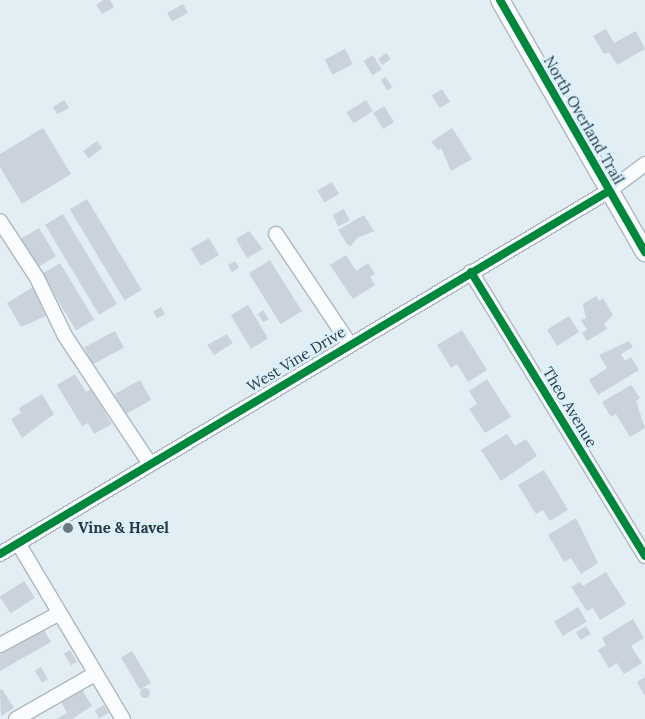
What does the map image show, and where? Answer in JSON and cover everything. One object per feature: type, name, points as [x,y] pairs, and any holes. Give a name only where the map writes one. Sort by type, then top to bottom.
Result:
[{"type":"main road","name":"North Overland Trail","points":[[500,0],[645,252]]},
{"type":"street","name":"West Vine Drive","points":[[0,554],[349,343],[609,191],[645,164]]},
{"type":"street","points":[[0,221],[37,278],[65,336],[150,464]]},
{"type":"street","points":[[276,234],[349,343]]},
{"type":"street","name":"Theo Avenue","points":[[471,272],[645,556]]},
{"type":"street","points":[[18,543],[58,614],[123,719]]},
{"type":"street","points":[[0,645],[58,614]]},
{"type":"street","points":[[16,719],[95,674]]},
{"type":"building","points":[[103,0],[110,0],[114,7],[102,14],[96,5]]},
{"type":"building","points":[[183,4],[188,13],[172,21],[167,13]]},
{"type":"building","points":[[606,29],[614,43],[636,31],[645,49],[617,65],[609,52],[604,54],[593,36]]},
{"type":"building","points":[[345,49],[353,64],[333,75],[325,60]]},
{"type":"building","points":[[386,53],[391,59],[382,65],[378,59]]},
{"type":"building","points":[[373,55],[382,70],[372,75],[364,61]]},
{"type":"building","points":[[386,77],[392,87],[387,90],[381,80]]},
{"type":"building","points":[[442,89],[450,102],[440,108],[432,95]]},
{"type":"building","points":[[64,100],[69,108],[57,114],[53,107]]},
{"type":"building","points":[[366,100],[373,111],[353,123],[346,112]]},
{"type":"building","points":[[384,106],[394,122],[383,129],[373,113]]},
{"type":"building","points":[[43,128],[71,174],[22,204],[0,167],[0,154]]},
{"type":"building","points":[[452,128],[472,159],[451,171],[441,148],[438,150],[431,142]]},
{"type":"building","points":[[97,141],[102,148],[89,158],[83,151]]},
{"type":"building","points":[[332,182],[339,194],[324,203],[317,190]]},
{"type":"building","points":[[87,199],[142,290],[124,300],[70,209]]},
{"type":"building","points":[[344,209],[350,221],[338,226],[332,215]]},
{"type":"building","points":[[63,214],[117,304],[99,315],[45,225]]},
{"type":"building","points":[[364,215],[374,231],[357,238],[351,246],[347,244],[338,230]]},
{"type":"building","points":[[39,228],[56,256],[37,268],[20,239]]},
{"type":"building","points":[[249,231],[263,249],[247,258],[236,239]]},
{"type":"building","points":[[209,238],[219,255],[201,266],[191,248]]},
{"type":"building","points":[[346,255],[356,271],[368,263],[375,274],[370,277],[375,285],[353,299],[330,265]]},
{"type":"building","points":[[270,260],[302,311],[281,324],[249,273]]},
{"type":"building","points":[[235,261],[239,268],[232,272],[228,265]]},
{"type":"building","points":[[60,263],[94,320],[76,330],[42,274]]},
{"type":"building","points":[[33,287],[46,316],[21,327],[7,303]]},
{"type":"building","points":[[596,296],[599,301],[603,298],[613,315],[604,324],[607,329],[587,341],[582,333],[587,330],[581,320],[586,318],[583,304]]},
{"type":"building","points":[[248,305],[268,338],[251,349],[231,315]]},
{"type":"building","points":[[161,307],[165,314],[157,318],[153,312]]},
{"type":"building","points":[[263,310],[269,319],[263,322],[258,314]]},
{"type":"building","points":[[569,316],[579,332],[557,346],[547,330]]},
{"type":"building","points":[[462,330],[487,370],[468,382],[457,364],[451,368],[437,345]]},
{"type":"building","points":[[115,331],[124,348],[93,364],[84,347]]},
{"type":"building","points":[[227,334],[233,343],[214,355],[207,345]]},
{"type":"building","points":[[629,341],[633,347],[621,354],[625,361],[631,357],[639,370],[598,395],[589,380],[607,368],[599,355]]},
{"type":"building","points":[[75,374],[86,392],[91,389],[112,424],[94,434],[88,423],[82,426],[57,385]]},
{"type":"building","points":[[487,379],[511,417],[485,433],[469,409],[477,404],[469,391]]},
{"type":"building","points":[[140,380],[151,400],[126,414],[115,394]]},
{"type":"building","points":[[631,385],[640,398],[636,401],[645,428],[630,437],[616,414],[611,417],[602,402]]},
{"type":"building","points":[[42,394],[54,414],[22,438],[11,419],[21,413],[19,408]]},
{"type":"building","points":[[507,434],[515,446],[526,439],[537,456],[501,481],[481,450]]},
{"type":"building","points":[[544,470],[568,510],[550,521],[543,510],[536,514],[518,485]]},
{"type":"building","points":[[576,518],[598,563],[581,574],[571,558],[564,562],[548,535]]},
{"type":"building","points":[[606,572],[626,604],[600,620],[593,608],[587,611],[571,587],[580,582],[583,586]]},
{"type":"building","points":[[24,581],[35,598],[11,614],[0,597]]},
{"type":"building","points":[[578,607],[587,622],[563,636],[554,621]]},
{"type":"building","points":[[633,619],[644,638],[631,646],[642,663],[624,674],[617,663],[609,668],[598,650],[606,645],[602,638]]},
{"type":"building","points":[[586,626],[591,634],[581,640],[576,632]]},
{"type":"building","points":[[42,627],[51,642],[0,671],[0,652]]},
{"type":"building","points":[[70,650],[77,662],[71,666],[64,654]]},
{"type":"building","points":[[132,651],[151,683],[140,689],[121,658]]},
{"type":"building","points":[[41,667],[48,679],[42,683],[35,670]]},
{"type":"building","points":[[645,677],[645,696],[637,682]]},
{"type":"building","points":[[143,688],[147,688],[150,693],[149,697],[143,698],[140,695],[140,691]]},
{"type":"building","points":[[2,689],[14,708],[1,716],[0,690]]},
{"type":"building","points":[[82,690],[92,706],[72,719],[56,719],[67,713],[61,702]]},
{"type":"building","points":[[104,705],[109,713],[99,718],[95,711]]},
{"type":"cycle path","points":[[500,0],[645,252]]},
{"type":"cycle path","points":[[0,554],[609,191]]},
{"type":"cycle path","points":[[471,272],[645,556]]},
{"type":"place","name":"Vine & Havel","points":[[68,528]]}]
